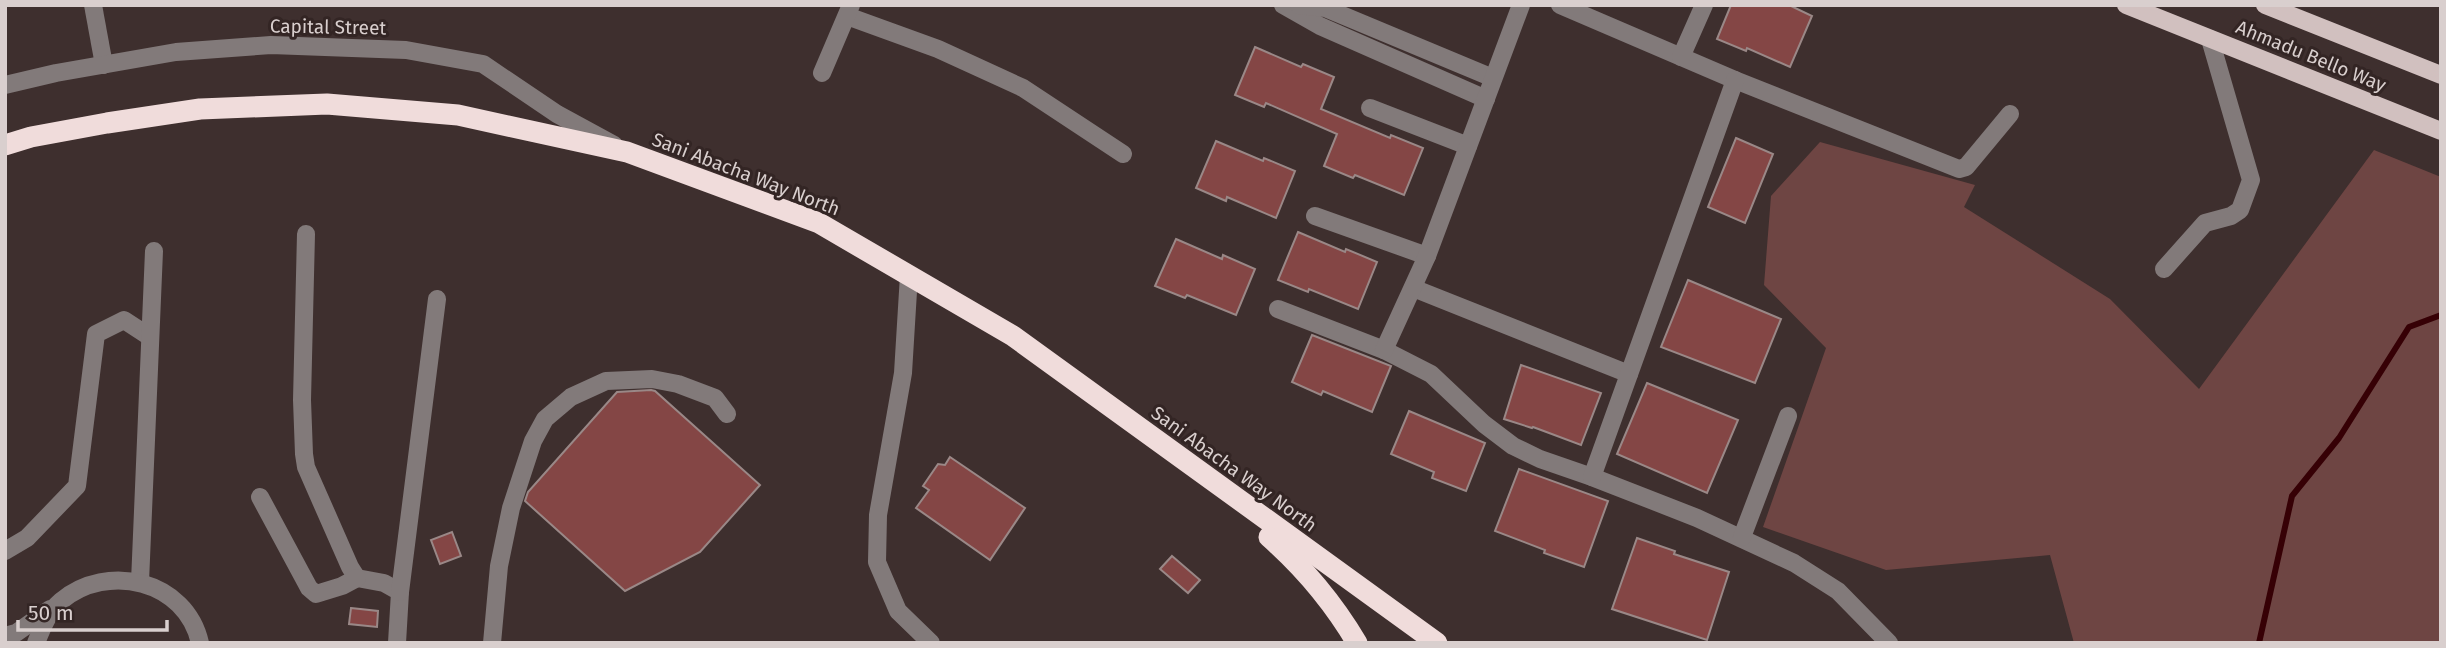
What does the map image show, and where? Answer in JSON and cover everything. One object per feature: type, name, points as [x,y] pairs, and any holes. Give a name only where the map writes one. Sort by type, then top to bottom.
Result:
[{"type":"highway","name":"Sani Abacha Way North","points":[[5,147],[31,137],[107,122],[201,109],[327,104],[458,115],[627,152],[819,222],[1013,337],[1437,643]]},
{"type":"highway","points":[[1178,458],[1289,555],[1343,620],[1357,643]]},
{"type":"main road","name":"Ahmadu Bello Way","points":[[2126,5],[2441,131]]},
{"type":"main road","name":"Ahmadu Bello Way","points":[[2265,5],[2441,75]]},
{"type":"street","points":[[93,5],[104,65]]},
{"type":"street","points":[[1283,5],[1324,13]]},
{"type":"street","points":[[1299,5],[1355,21],[1493,78]]},
{"type":"street","points":[[1384,350],[1427,256],[1521,5]]},
{"type":"street","points":[[1560,5],[1735,80],[1959,169],[1966,167],[2010,114]]},
{"type":"street","points":[[1681,57],[1704,5]]},
{"type":"street","points":[[822,73],[849,11],[1023,89],[1123,154]]},
{"type":"street","points":[[1355,21],[1486,99]]},
{"type":"street","points":[[2164,269],[2205,223],[2231,216],[2239,210],[2251,180],[2210,39]]},
{"type":"street","name":"Capital Street","points":[[5,85],[176,52],[271,45],[406,50],[483,64],[557,114],[627,152]]},
{"type":"street","points":[[1592,477],[1735,80]]},
{"type":"street","points":[[1370,108],[1468,146]]},
{"type":"street","points":[[1315,216],[1427,256]]},
{"type":"street","points":[[306,234],[303,454],[306,467],[357,578]]},
{"type":"street","points":[[139,582],[153,251]]},
{"type":"street","points":[[909,275],[903,373],[878,515],[877,562],[898,611],[931,643]]},
{"type":"street","points":[[1413,288],[1629,374]]},
{"type":"street","points":[[397,643],[400,592],[437,299]]},
{"type":"street","points":[[1278,309],[1384,350],[1431,374],[1483,424],[1513,446],[1540,459],[1742,537],[1794,563],[1838,590],[1889,643]]},
{"type":"street","points":[[5,551],[27,538],[77,486],[96,334],[124,320],[150,337]]},
{"type":"street","points":[[492,643],[499,566],[511,508],[533,441],[545,419],[571,397],[606,381],[652,379],[678,384],[715,398],[727,414]]},
{"type":"street","points":[[1742,537],[1788,416]]},
{"type":"street","points":[[260,497],[309,588],[316,594],[357,578],[384,583],[400,592]]},
{"type":"street","points":[[5,636],[16,633],[80,588],[103,580],[127,579],[163,592],[175,601],[186,613],[200,643]]},
{"type":"street","points":[[36,643],[44,622],[60,602]]},
{"type":"shaded area","points":[[1820,142],[1975,185],[1964,207],[2110,299],[2199,389],[2374,150],[2441,177],[2441,643],[2074,643],[2050,555],[1886,570],[1763,527],[1826,348],[1764,285],[1771,196]]},
{"type":"building","points":[[1731,5],[1789,5],[1812,16],[1790,67],[1747,48],[1746,51],[1717,39]]},
{"type":"building","points":[[1255,47],[1301,67],[1303,64],[1334,77],[1321,109],[1390,138],[1391,135],[1423,148],[1404,195],[1355,175],[1353,178],[1324,166],[1337,134],[1266,103],[1264,107],[1235,95]]},
{"type":"building","points":[[1736,138],[1773,154],[1745,223],[1708,207]]},
{"type":"building","points":[[1216,141],[1295,171],[1276,218],[1227,197],[1226,201],[1196,188]]},
{"type":"building","points":[[1298,232],[1377,262],[1358,309],[1309,289],[1308,292],[1278,280]]},
{"type":"building","points":[[1176,239],[1222,259],[1223,255],[1255,269],[1236,315],[1187,295],[1185,298],[1155,286]]},
{"type":"building","points":[[1688,280],[1781,319],[1755,383],[1661,347]]},
{"type":"building","points":[[1312,335],[1391,366],[1372,412],[1323,391],[1321,395],[1292,382]]},
{"type":"building","points":[[1521,365],[1601,393],[1581,445],[1504,419]]},
{"type":"building","points":[[1647,383],[1738,420],[1707,493],[1617,454]]},
{"type":"building","points":[[651,390],[760,485],[700,552],[625,591],[525,501],[528,492],[617,392]]},
{"type":"building","points":[[1409,411],[1485,443],[1466,491],[1432,478],[1434,472],[1391,454]]},
{"type":"building","points":[[950,457],[1025,508],[990,560],[916,508],[929,490],[923,486],[938,464],[945,465]]},
{"type":"building","points":[[1519,469],[1608,501],[1584,567],[1495,531]]},
{"type":"building","points":[[452,532],[461,556],[440,564],[431,540]]},
{"type":"building","points":[[1637,538],[1675,551],[1674,554],[1729,572],[1707,640],[1612,609]]},
{"type":"building","points":[[1172,556],[1200,580],[1188,593],[1160,569]]},
{"type":"building","points":[[351,608],[378,611],[377,627],[349,624]]},
{"type":"waterway","points":[[2259,643],[2292,496],[2339,438],[2409,327],[2441,315]]}]
